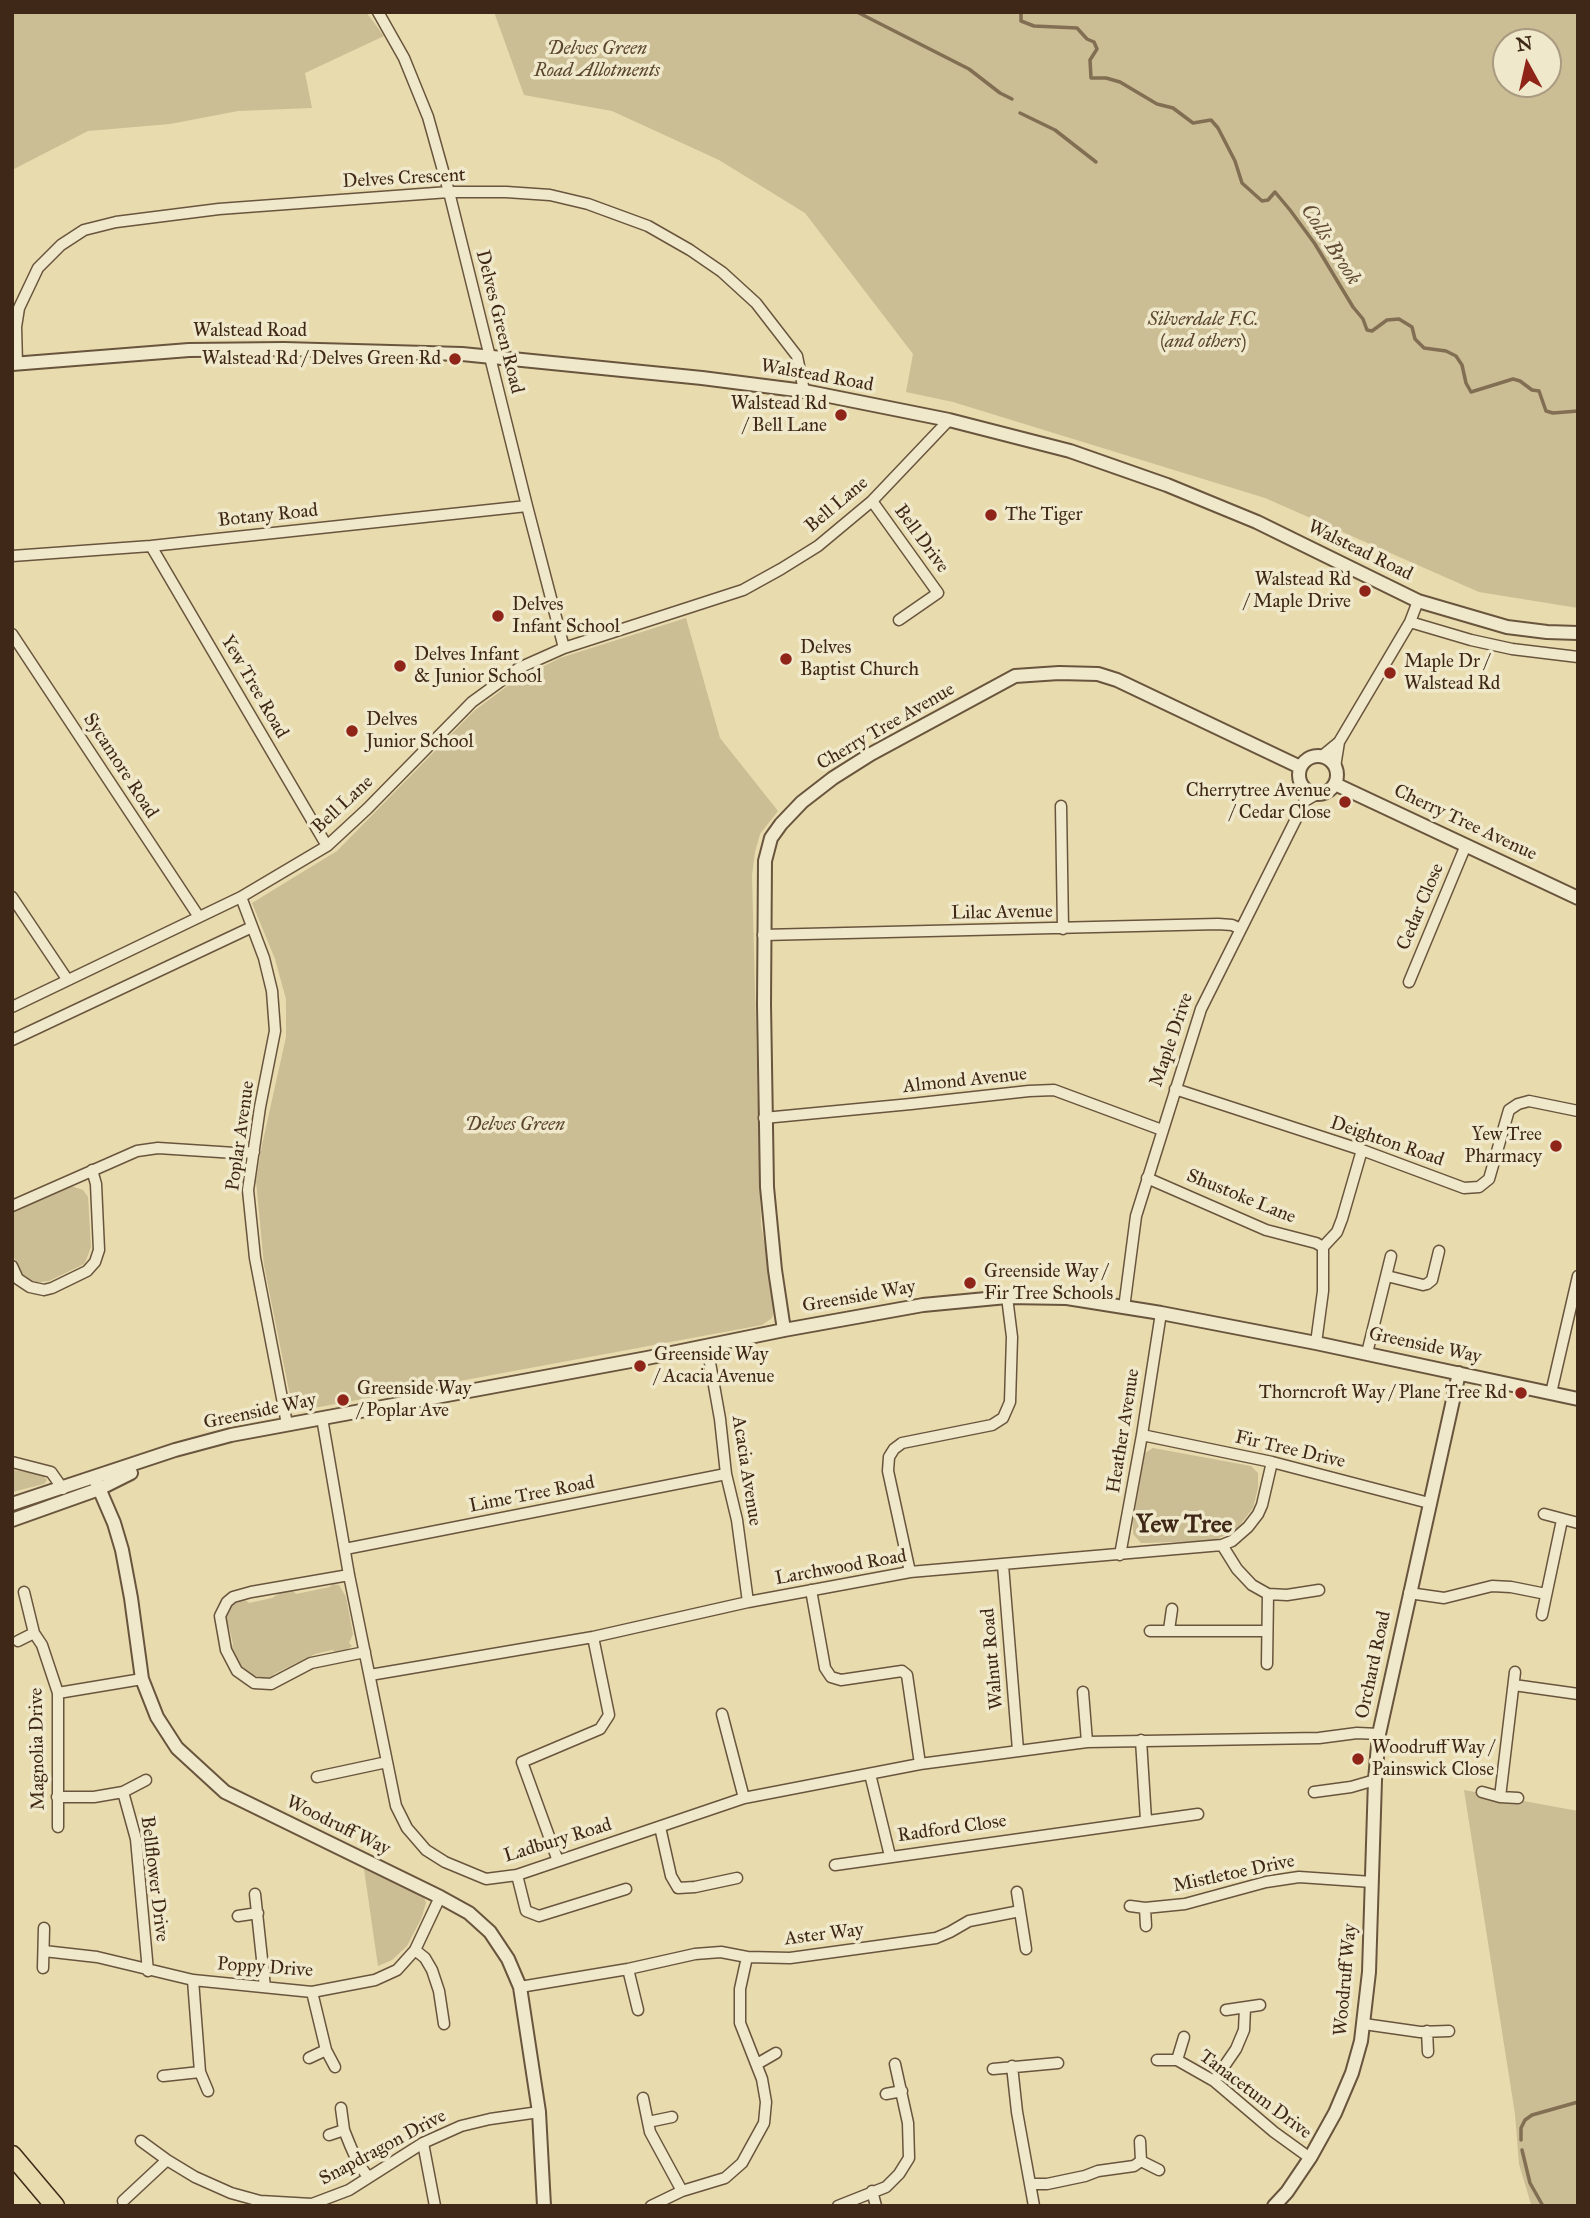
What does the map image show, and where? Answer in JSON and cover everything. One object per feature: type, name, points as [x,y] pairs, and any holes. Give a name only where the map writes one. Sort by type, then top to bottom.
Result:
[{"type":"highway","points":[[12,2155],[55,2206]]},
{"type":"street","name":"Delves Green Road","points":[[378,12],[404,58],[428,117],[564,648]]},
{"type":"street","name":"Delves Crescent","points":[[15,364],[19,308],[38,268],[61,245],[84,230],[116,222],[219,209],[449,192],[506,192],[550,195],[588,204],[648,226],[690,250],[722,272],[756,303],[797,356],[804,391]]},
{"type":"street","name":"Walstead Road","points":[[15,364],[189,350],[284,349],[489,356],[702,377],[804,391],[949,420],[1070,451],[1167,485],[1257,522],[1418,601],[1507,626],[1578,633]]},
{"type":"street","name":"Bell Lane","points":[[12,1007],[241,897],[327,846],[472,702],[519,668],[564,648],[743,590],[818,546],[872,501],[949,420]]},
{"type":"street","name":"Bell Drive","points":[[872,501],[938,593],[899,620]]},
{"type":"street","name":"Botany Road","points":[[12,556],[151,546],[527,506]]},
{"type":"street","name":"Yew Tree Road","points":[[151,546],[327,846]]},
{"type":"street","points":[[1322,756],[1339,742],[1410,622],[1418,601]]},
{"type":"street","points":[[1410,622],[1511,649],[1578,657]]},
{"type":"street","name":"Sycamore Road","points":[[12,634],[199,917]]},
{"type":"street","name":"Cherry Tree Avenue","points":[[784,1330],[767,1187],[764,1118],[765,861],[771,838],[781,824],[802,802],[833,778],[871,754],[1015,676],[1098,674],[1117,680],[1300,767]]},
{"type":"street","points":[[1335,767],[1339,742]]},
{"type":"street","points":[[1301,784],[1306,791],[1326,793],[1335,785],[1337,776],[1331,761],[1315,756],[1300,767],[1299,773],[1304,801],[1317,794]]},
{"type":"street","name":"Cherry Tree Avenue","points":[[1335,785],[1578,898]]},
{"type":"street","name":"Maple Drive","points":[[1124,1308],[1136,1216],[1201,1009],[1304,801]]},
{"type":"street","points":[[1061,806],[1063,929]]},
{"type":"street","name":"Cedar Close","points":[[1409,982],[1466,845]]},
{"type":"street","points":[[12,897],[67,979]]},
{"type":"street","name":"Poplar Avenue","points":[[241,897],[264,958],[272,991],[275,1031],[248,1190],[255,1258],[287,1423]]},
{"type":"street","name":"Lilac Avenue","points":[[764,935],[1219,924],[1241,929]]},
{"type":"street","points":[[12,1040],[252,928]]},
{"type":"street","name":"Deighton Road","points":[[1175,1089],[1362,1150],[1464,1188],[1479,1187],[1489,1180],[1509,1110],[1529,1101],[1578,1111]]},
{"type":"street","name":"Almond Avenue","points":[[764,1118],[1054,1090],[1162,1130]]},
{"type":"street","points":[[12,1206],[137,1151],[158,1148],[254,1152]]},
{"type":"street","points":[[1316,1343],[1322,1291],[1323,1247],[1337,1232],[1362,1150]]},
{"type":"street","points":[[12,1266],[18,1279],[30,1287],[44,1290],[87,1271],[99,1250],[96,1184],[92,1170]]},
{"type":"street","name":"Shustoke Lane","points":[[1147,1178],[1266,1230],[1323,1247]]},
{"type":"street","points":[[1387,1276],[1423,1285],[1432,1280],[1439,1251]]},
{"type":"street","points":[[1367,1353],[1391,1256]]},
{"type":"street","points":[[1551,1393],[1578,1276]]},
{"type":"street","points":[[910,1572],[888,1471],[889,1457],[902,1443],[992,1425],[1003,1418],[1010,1402],[1012,1337],[1007,1297]]},
{"type":"street","name":"Greenside Way","points":[[12,1520],[176,1450],[231,1435],[923,1305],[1007,1297],[1067,1298],[1161,1313],[1367,1353],[1578,1399]]},
{"type":"street","name":"Heather Avenue","points":[[1120,1555],[1161,1313]]},
{"type":"street","name":"Acacia Avenue","points":[[707,1346],[720,1419],[726,1474],[737,1520],[748,1602]]},
{"type":"street","name":"Orchard Road","points":[[1018,1750],[1087,1742],[1319,1738],[1357,1733],[1379,1734],[1459,1373]]},
{"type":"street","name":"Ladbury Road","points":[[322,1419],[349,1575],[397,1806],[407,1828],[426,1850],[446,1862],[486,1879],[517,1875],[744,1798],[920,1764],[1018,1750]]},
{"type":"street","name":"Fir Tree Drive","points":[[1142,1435],[1272,1462],[1429,1503]]},
{"type":"street","points":[[12,1462],[51,1472],[63,1489]]},
{"type":"street","points":[[1272,1462],[1258,1514],[1240,1534],[1222,1545],[1252,1585],[1268,1594],[1287,1595],[1319,1590]]},
{"type":"street","name":"Lime Tree Road","points":[[345,1549],[726,1474]]},
{"type":"street","name":"Greenside Way","points":[[12,1504],[63,1489],[97,1484]]},
{"type":"street","name":"Woodruff Way","points":[[97,1484],[122,1550],[142,1679],[157,1717],[177,1748],[225,1792],[469,1913],[490,1932],[508,1959],[520,1987],[539,2112],[544,2206]]},
{"type":"street","points":[[1544,1514],[1578,1523]]},
{"type":"street","points":[[1542,1615],[1562,1520]]},
{"type":"street","name":"Larchwood Road","points":[[370,1675],[593,1637],[748,1602],[910,1572],[1222,1545]]},
{"type":"street","name":"Walnut Road","points":[[1003,1565],[1018,1750]]},
{"type":"street","points":[[349,1575],[233,1597],[227,1602],[220,1616],[226,1650],[237,1671],[254,1682],[271,1684],[311,1663],[365,1652]]},
{"type":"street","points":[[1409,1593],[1444,1598],[1492,1586],[1546,1594]]},
{"type":"street","points":[[811,1590],[825,1668],[831,1677],[841,1681],[902,1671],[907,1675],[920,1764]]},
{"type":"street","name":"Magnolia Drive","points":[[24,1592],[34,1633],[43,1645],[58,1693],[58,1827]]},
{"type":"street","points":[[1267,1664],[1268,1594]]},
{"type":"street","points":[[1169,1630],[1172,1609]]},
{"type":"street","points":[[1150,1631],[1267,1631]]},
{"type":"street","points":[[18,1641],[34,1633]]},
{"type":"street","points":[[558,1861],[522,1762],[600,1729],[609,1715],[593,1637]]},
{"type":"street","points":[[1500,1797],[1516,1672]]},
{"type":"street","points":[[58,1693],[142,1679]]},
{"type":"street","points":[[1514,1685],[1578,1694]]},
{"type":"street","points":[[1083,1692],[1087,1742]]},
{"type":"street","points":[[722,1714],[744,1798]]},
{"type":"street","name":"Woodruff Way","points":[[1274,2206],[1310,2158],[1335,2113],[1352,2073],[1364,2024],[1379,1734]]},
{"type":"street","points":[[1141,1740],[1146,1820]]},
{"type":"street","points":[[317,1777],[387,1762]]},
{"type":"street","name":"Radford Close","points":[[870,1774],[890,1856]]},
{"type":"street","name":"Bellflower Drive","points":[[57,1797],[94,1797],[123,1792],[146,1780]]},
{"type":"street","points":[[1314,1792],[1351,1787],[1375,1780]]},
{"type":"street","name":"Bellflower Drive","points":[[123,1792],[136,1839],[148,1970]]},
{"type":"street","points":[[1482,1792],[1518,1798]]},
{"type":"street","name":"Radford Close","points":[[835,1865],[1019,1837],[1198,1814]]},
{"type":"street","points":[[660,1827],[671,1876],[678,1888],[737,1878]]},
{"type":"street","points":[[517,1875],[526,1911],[539,1916],[626,1889]]},
{"type":"street","name":"Mistletoe Drive","points":[[1130,1906],[1145,1908],[1185,1905],[1266,1882],[1299,1877],[1372,1882]]},
{"type":"street","points":[[1017,1892],[1026,1949]]},
{"type":"street","points":[[255,1894],[265,1987]]},
{"type":"street","name":"Poppy Drive","points":[[44,1951],[96,1957],[193,1980],[312,1992],[374,1980],[397,1970],[415,1950],[440,1897]]},
{"type":"street","points":[[1145,1908],[1146,1926]]},
{"type":"street","name":"Aster Way","points":[[520,1987],[628,1969],[695,1954],[721,1952],[747,1957],[790,1958],[936,1938],[969,1921],[1020,1911]]},
{"type":"street","points":[[238,1916],[258,1913]]},
{"type":"street","points":[[43,1968],[44,1928]]},
{"type":"street","points":[[415,1950],[425,1958],[444,1990],[444,2024]]},
{"type":"street","points":[[651,2206],[682,2190],[724,2178],[742,2163],[765,2123],[766,2102],[762,2079],[740,2023],[740,1989],[747,1957]]},
{"type":"street","points":[[628,1969],[638,2010]]},
{"type":"street","points":[[193,1980],[200,2071],[208,2091]]},
{"type":"street","points":[[312,1992],[326,2050],[335,2067]]},
{"type":"street","points":[[1226,2010],[1259,2006]]},
{"type":"street","points":[[1214,2081],[1236,2049],[1244,2030],[1245,2008]]},
{"type":"street","points":[[1364,2024],[1391,2029],[1449,2031]]},
{"type":"street","points":[[1427,2031],[1428,2052]]},
{"type":"street","name":"Tanacetum Drive","points":[[1177,2060],[1184,2037]]},
{"type":"street","points":[[309,2058],[326,2050]]},
{"type":"street","points":[[757,2064],[776,2053]]},
{"type":"street","name":"Tanacetum Drive","points":[[1157,2060],[1177,2060],[1214,2081],[1274,2132],[1310,2158]]},
{"type":"street","points":[[993,2069],[1058,2063]]},
{"type":"street","points":[[838,2206],[886,2187],[899,2174],[909,2158],[908,2123],[895,2064]]},
{"type":"street","points":[[1012,2066],[1017,2112],[1034,2206]]},
{"type":"street","points":[[163,2076],[200,2071]]},
{"type":"street","points":[[886,2094],[902,2091]]},
{"type":"street","points":[[643,2098],[648,2122],[660,2152],[682,2190]]},
{"type":"street","points":[[341,2108],[344,2130],[358,2162],[369,2177]]},
{"type":"street","name":"Snapdragon Drive","points":[[141,2141],[167,2160],[207,2182],[260,2204],[312,2204],[349,2190],[423,2143],[489,2119],[539,2112]]},
{"type":"street","points":[[648,2122],[672,2117]]},
{"type":"street","points":[[330,2135],[344,2130]]},
{"type":"street","points":[[1140,2141],[1141,2161]]},
{"type":"street","points":[[423,2143],[435,2206]]},
{"type":"street","points":[[124,2201],[167,2160]]},
{"type":"street","points":[[1031,2184],[1046,2184],[1098,2171],[1134,2166],[1141,2161]]},
{"type":"street","points":[[1141,2161],[1159,2170]]},
{"type":"street","points":[[872,2192],[876,2206]]},
{"type":"green space","points":[[12,12],[366,12],[384,36],[305,73],[312,108],[238,111],[170,124],[88,131],[12,170]]},
{"type":"green space","points":[[494,12],[1578,12],[1578,608],[1479,592],[1265,498],[953,402],[906,392],[913,354],[805,213],[719,160],[612,111],[524,95]]},
{"type":"green space","name":"Delves Green","points":[[686,618],[720,738],[778,811],[760,834],[752,875],[761,1224],[775,1306],[772,1318],[762,1325],[303,1410],[291,1401],[264,1265],[256,1181],[286,1037],[286,999],[275,959],[252,903],[337,851],[474,711],[514,681],[560,658]]},
{"type":"green space","points":[[71,1186],[83,1190],[88,1197],[91,1247],[86,1260],[84,1264],[49,1281],[30,1283],[24,1279],[12,1253],[12,1212]]},
{"type":"green space","points":[[1153,1448],[1251,1466],[1258,1473],[1258,1488],[1253,1508],[1236,1530],[1213,1541],[1141,1543],[1133,1534],[1133,1521],[1145,1453]]},
{"type":"green space","points":[[12,1470],[42,1474],[47,1480],[44,1484],[12,1492]]},
{"type":"green space","points":[[332,1584],[339,1585],[346,1597],[353,1634],[349,1643],[352,1646],[338,1653],[332,1650],[315,1654],[274,1674],[270,1679],[251,1675],[239,1666],[231,1650],[233,1644],[229,1627],[224,1624],[225,1614],[232,1605],[241,1599],[249,1603],[272,1598],[283,1591],[292,1590],[296,1594],[330,1587]]},
{"type":"green space","points":[[1464,1790],[1578,1811],[1578,2206],[1531,2204],[1519,2164],[1515,2114]]},
{"type":"green space","points":[[364,1869],[424,1897],[426,1903],[407,1946],[392,1960],[378,1966]]},
{"type":"waterway","points":[[857,12],[969,69],[1012,99]]},
{"type":"waterway","name":"Colls Brook","points":[[1021,12],[1021,21],[1034,26],[1077,28],[1087,39],[1094,42],[1097,49],[1090,60],[1091,78],[1120,82],[1157,104],[1173,108],[1193,123],[1211,120],[1235,161],[1242,183],[1262,201],[1268,200],[1275,192],[1315,244],[1363,319],[1367,330],[1372,331],[1387,320],[1399,319],[1412,327],[1415,339],[1424,348],[1446,351],[1456,356],[1471,392],[1513,379],[1539,391],[1546,411],[1578,411]]},
{"type":"waterway","points":[[1020,113],[1055,130],[1096,162]]},
{"type":"waterway","points":[[1521,2140],[1521,2128],[1525,2120],[1532,2115],[1578,2102]]},
{"type":"waterway","points":[[1522,2150],[1530,2183],[1543,2206]]},
{"type":"place","name":"Walstead Rd / Delves Green Rd","points":[[455,359]]},
{"type":"place","name":"Walstead Rd / Bell Lane","points":[[841,415]]},
{"type":"place","name":"The Tiger","points":[[991,515]]},
{"type":"place","name":"Walstead Rd / Maple Drive","points":[[1365,591]]},
{"type":"place","name":"Delves Infant School","points":[[498,616]]},
{"type":"place","name":"Delves Baptist Church","points":[[786,659]]},
{"type":"place","name":"Delves Infant & Junior School","points":[[400,666]]},
{"type":"place","name":"Maple Dr / Walstead Rd","points":[[1390,673]]},
{"type":"place","name":"Delves Junior School","points":[[352,731]]},
{"type":"place","name":"Cherrytree Avenue / Cedar Close","points":[[1345,802]]},
{"type":"place","name":"Yew Tree Pharmacy","points":[[1556,1146]]},
{"type":"place","name":"Greenside Way / Fir Tree Schools","points":[[970,1283]]},
{"type":"place","name":"Greenside Way / Acacia Avenue","points":[[640,1366]]},
{"type":"place","name":"Thorncroft Way / Plane Tree Rd","points":[[1521,1393]]},
{"type":"place","name":"Greenside Way / Poplar Ave","points":[[343,1400]]},
{"type":"place","name":"Woodruff Way / Painswick Close","points":[[1358,1759]]},
{"type":"district","name":"Yew Tree","points":[[1184,1526]]},
{"type":"park label","name":"Delves Green Road Allotments","points":[[597,60]]},
{"type":"park label","name":"Silverdale F.C. (and others)","points":[[1203,331]]}]
